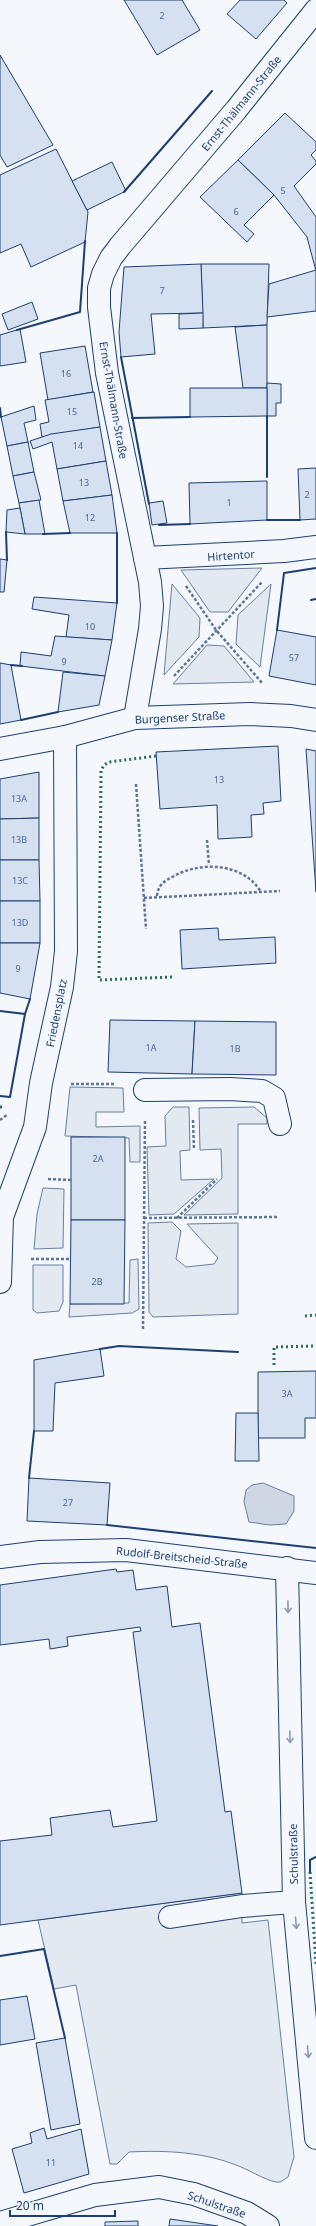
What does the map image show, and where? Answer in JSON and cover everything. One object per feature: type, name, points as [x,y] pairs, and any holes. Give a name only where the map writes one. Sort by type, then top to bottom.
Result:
[{"type":"street","name":"Ernst-Thälmann-Straße","points":[[135,718],[152,606],[145,558],[107,373],[99,307],[99,288],[103,274],[111,258],[120,246],[236,110],[316,10]]},
{"type":"street","name":"Hirtentor","points":[[145,558],[166,559],[316,547]]},
{"type":"street","name":"Burgenser Straße","points":[[0,749],[65,737],[135,718],[250,714],[291,716],[316,720]]},
{"type":"street","name":"Friedensplatz","points":[[0,1282],[2,1217],[5,1192],[35,1127],[41,1083],[62,986],[66,951],[65,737]]},
{"type":"street","points":[[145,1090],[230,1089],[262,1091],[274,1098],[280,1124]]},
{"type":"street","name":"Rudolf-Breitscheid-Straße","points":[[0,1557],[40,1552],[126,1550],[287,1568],[316,1573]]},
{"type":"street","name":"Schulstraße","points":[[287,1568],[294,1902],[316,2138]]},
{"type":"street","points":[[170,1917],[242,1906],[294,1902]]},
{"type":"street","name":"Schulstraße","points":[[0,2223],[95,2195],[159,2187],[194,2194],[247,2213],[268,2226]]},
{"type":"path","points":[[173,677],[293,550]]},
{"type":"path","points":[[166,559],[216,630],[291,716]]},
{"type":"path","points":[[136,784],[146,929]]},
{"type":"path","points":[[207,840],[208,865]]},
{"type":"path","points":[[157,896],[158,888],[165,880],[193,868],[208,865],[242,874],[255,882],[261,892]]},
{"type":"path","points":[[144,898],[157,896],[280,891]]},
{"type":"path","points":[[41,1083],[144,1084],[143,1329]]},
{"type":"path","points":[[176,1218],[217,1179]]},
{"type":"path","points":[[144,1218],[279,1218]]},
{"type":"path","points":[[0,1259],[71,1259]]},
{"type":"shaded area","points":[[262,568],[228,612],[210,612],[181,570]]},
{"type":"shaded area","points":[[172,584],[200,618],[199,637],[164,675]]},
{"type":"shaded area","points":[[271,584],[260,667],[236,644],[238,615]]},
{"type":"shaded area","points":[[207,645],[224,646],[254,682],[173,684]]},
{"type":"shaded area","points":[[70,1087],[123,1088],[124,1112],[96,1112],[96,1127],[140,1126],[140,1162],[130,1162],[129,1138],[65,1136]]},
{"type":"shaded area","points":[[173,1107],[189,1107],[190,1150],[180,1151],[181,1180],[214,1179],[174,1214],[149,1215],[147,1147],[166,1146],[165,1116]]},
{"type":"shaded area","points":[[254,1107],[267,1118],[267,1124],[238,1124],[238,1214],[184,1215],[222,1178],[221,1149],[200,1150],[199,1108]]},
{"type":"shaded area","points":[[43,1188],[64,1189],[63,1248],[34,1249],[37,1214]]},
{"type":"shaded area","points":[[172,1222],[181,1231],[176,1259],[186,1267],[214,1264],[218,1258],[187,1224],[238,1223],[238,1314],[153,1317],[149,1312],[148,1223]]},
{"type":"shaded area","points":[[138,1259],[139,1309],[132,1313],[69,1317],[70,1304],[129,1303],[130,1260]]},
{"type":"shaded area","points":[[33,1265],[63,1265],[63,1302],[59,1311],[37,1313],[33,1310]]},
{"type":"shaded area","points":[[263,1483],[294,1496],[294,1511],[286,1524],[270,1525],[249,1522],[244,1502],[246,1490],[252,1485]]},
{"type":"shaded area","points":[[242,1893],[242,1923],[268,1920],[294,2157],[288,2177],[281,2182],[276,2182],[228,2162],[186,2153],[157,2151],[129,2152],[117,2164],[110,2164],[76,1985],[54,1989],[38,1920]]},
{"type":"building","points":[[124,0],[182,0],[200,30],[157,55]]},
{"type":"building","points":[[240,0],[284,0],[287,3],[256,39],[227,14]]},
{"type":"building","points":[[0,55],[53,145],[7,167],[0,155]]},
{"type":"building","points":[[285,113],[316,142],[316,150],[311,155],[316,161],[316,164],[294,186],[316,217],[316,271],[307,237],[274,195],[238,160]]},
{"type":"building","points":[[56,149],[88,212],[85,242],[31,267],[21,244],[0,253],[0,175]]},
{"type":"building","points":[[238,160],[274,195],[244,225],[254,234],[247,242],[200,197]]},
{"type":"building","points":[[112,162],[126,191],[87,210],[72,181]]},
{"type":"building","points":[[201,264],[269,264],[267,325],[203,328]]},
{"type":"building","points":[[201,264],[203,313],[151,314],[155,354],[121,357],[119,332],[124,267]]},
{"type":"building","points":[[316,270],[316,311],[267,317],[269,284]]},
{"type":"building","points":[[32,302],[38,319],[8,330],[2,314]]},
{"type":"building","points":[[203,313],[203,328],[179,329],[179,314]]},
{"type":"building","points":[[267,325],[267,388],[243,388],[235,327]]},
{"type":"building","points":[[20,329],[26,362],[0,366],[0,335]]},
{"type":"building","points":[[85,346],[93,392],[48,400],[40,353]]},
{"type":"building","points":[[267,383],[281,384],[281,403],[276,403],[276,416],[267,416]]},
{"type":"building","points":[[190,388],[267,388],[267,416],[190,417]]},
{"type":"building","points":[[94,392],[100,427],[42,437],[40,424],[49,422],[45,400]]},
{"type":"building","points":[[34,406],[36,420],[24,423],[28,442],[7,446],[1,417]]},
{"type":"building","points":[[100,427],[106,461],[57,469],[52,442],[33,449],[30,441],[51,434]]},
{"type":"building","points":[[28,442],[34,472],[13,476],[7,446]]},
{"type":"building","points":[[106,461],[112,495],[63,501],[57,469]]},
{"type":"building","points":[[316,468],[316,519],[300,520],[298,469]]},
{"type":"building","points":[[34,472],[41,500],[19,503],[13,476]]},
{"type":"building","points":[[267,481],[267,520],[190,524],[189,483]]},
{"type":"building","points":[[112,495],[117,533],[70,533],[63,501]]},
{"type":"building","points":[[39,500],[45,534],[25,534],[19,503]]},
{"type":"building","points":[[163,501],[167,523],[152,525],[149,503]]},
{"type":"building","points":[[20,508],[25,534],[6,532],[7,510]]},
{"type":"building","points":[[0,559],[7,560],[4,592],[0,592]]},
{"type":"building","points":[[34,597],[117,603],[112,640],[66,637],[69,615],[32,609]]},
{"type":"building","points":[[277,630],[316,637],[316,685],[269,676]]},
{"type":"building","points":[[55,636],[112,640],[105,676],[20,666],[21,652],[51,656]]},
{"type":"building","points":[[0,663],[11,665],[21,720],[0,724]]},
{"type":"building","points":[[63,672],[105,676],[99,705],[58,712]]},
{"type":"building","points":[[278,746],[281,801],[263,803],[264,814],[251,815],[252,837],[218,839],[217,805],[160,809],[156,752]]},
{"type":"building","points":[[306,749],[316,751],[316,892]]},
{"type":"building","points":[[39,772],[39,818],[0,819],[0,779]]},
{"type":"building","points":[[39,818],[39,860],[0,860],[0,819]]},
{"type":"building","points":[[0,860],[39,860],[40,901],[0,901]]},
{"type":"building","points":[[0,901],[40,901],[40,943],[0,943]]},
{"type":"building","points":[[218,928],[219,940],[275,937],[276,963],[182,969],[180,930]]},
{"type":"building","points":[[0,943],[40,943],[30,999],[0,993]]},
{"type":"building","points":[[110,1020],[195,1021],[192,1074],[108,1072]]},
{"type":"building","points":[[195,1021],[276,1022],[276,1075],[192,1074]]},
{"type":"building","points":[[71,1137],[125,1137],[125,1220],[71,1220]]},
{"type":"building","points":[[71,1220],[125,1220],[124,1304],[70,1304]]},
{"type":"building","points":[[100,1349],[104,1376],[55,1383],[53,1431],[34,1431],[34,1360]]},
{"type":"building","points":[[316,1371],[316,1418],[305,1418],[305,1438],[258,1438],[258,1372]]},
{"type":"building","points":[[236,1413],[258,1413],[259,1461],[235,1461]]},
{"type":"building","points":[[29,1478],[110,1483],[107,1525],[27,1521]]},
{"type":"building","points":[[116,1569],[117,1572],[133,1570],[136,1590],[167,1586],[172,1627],[200,1623],[225,1812],[231,1811],[242,1893],[0,1925],[0,1841],[52,1835],[50,1818],[110,1810],[113,1827],[157,1821],[133,1632],[141,1631],[140,1627],[67,1637],[68,1646],[50,1649],[49,1639],[0,1645],[0,1585]]},
{"type":"building","points":[[27,1996],[35,2039],[0,2045],[0,2000]]},
{"type":"building","points":[[65,2038],[80,2124],[51,2130],[36,2043]]},
{"type":"building","points":[[44,2128],[47,2139],[81,2129],[89,2174],[24,2193],[12,2149],[32,2143],[30,2133]]},
{"type":"building","points":[[170,2219],[218,2226],[169,2226]]},
{"type":"building","points":[[138,2221],[138,2226],[105,2226],[105,2222]]},
{"type":"hedge","points":[[156,756],[109,762],[104,765],[101,771],[99,980],[172,977]]},
{"type":"hedge","points":[[0,1107],[5,1107]]},
{"type":"hedge","points":[[305,1316],[316,1315]]},
{"type":"hedge","points":[[274,1365],[274,1347],[316,1346]]},
{"type":"hedge","points":[[310,1872],[316,1964]]},
{"type":"wall","points":[[124,192],[212,91]]},
{"type":"wall","points":[[17,330],[80,312],[85,241]]},
{"type":"wall","points":[[121,357],[149,504]]},
{"type":"wall","points":[[0,408],[1,417]]},
{"type":"wall","points":[[267,416],[267,477]]},
{"type":"wall","points":[[132,418],[190,417]]},
{"type":"wall","points":[[267,520],[300,520]]},
{"type":"wall","points":[[159,525],[190,524]]},
{"type":"wall","points":[[6,532],[7,560]]},
{"type":"wall","points":[[43,534],[70,533]]},
{"type":"wall","points":[[117,533],[117,603]]},
{"type":"wall","points":[[277,630],[284,573],[316,568]]},
{"type":"wall","points":[[311,600],[316,599]]},
{"type":"wall","points":[[11,665],[22,666]]},
{"type":"wall","points":[[21,720],[58,712]]},
{"type":"wall","points":[[0,1011],[25,1014],[30,999]]},
{"type":"wall","points":[[0,1096],[10,1097],[25,1014]]},
{"type":"wall","points":[[100,1349],[119,1346],[238,1352]]},
{"type":"wall","points":[[29,1478],[34,1431]]},
{"type":"wall","points":[[107,1525],[316,1548]]},
{"type":"wall","points":[[310,1872],[310,1860],[316,1857]]},
{"type":"wall","points":[[0,1956],[44,1949],[65,2038]]}]
